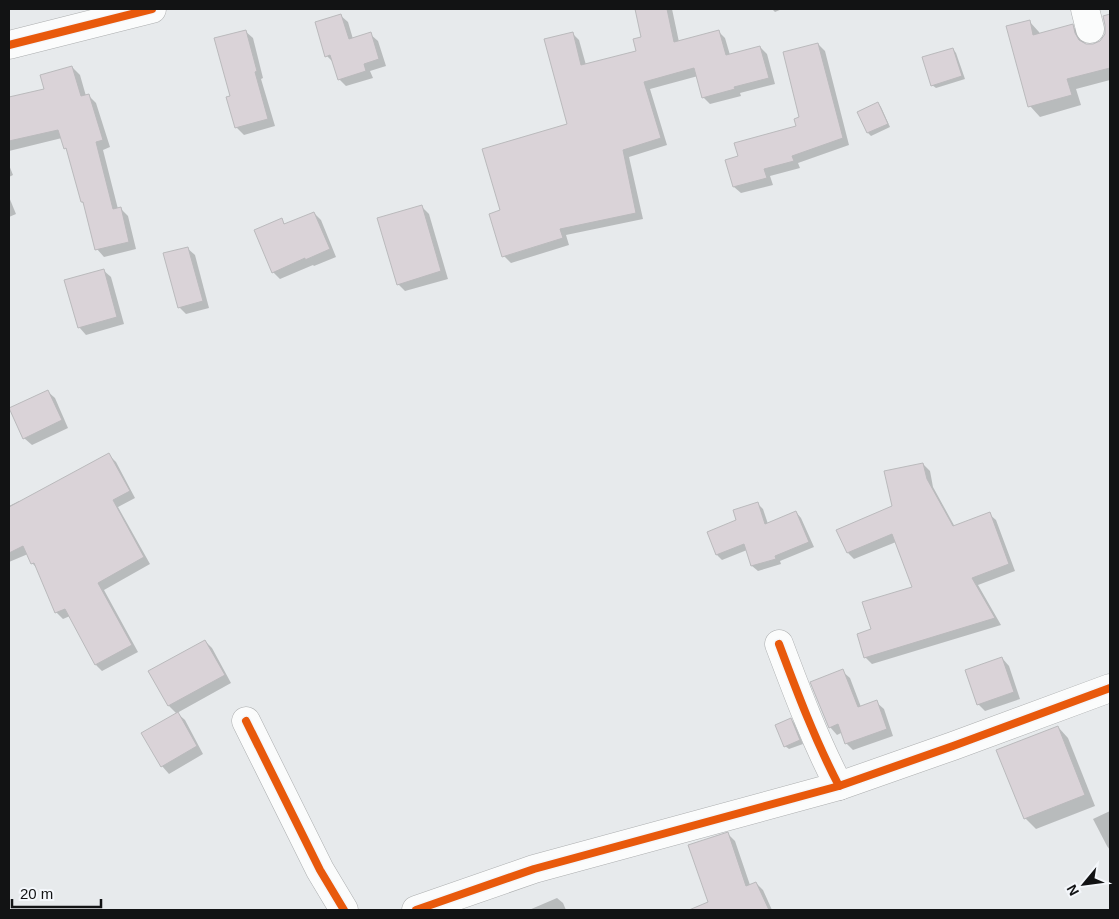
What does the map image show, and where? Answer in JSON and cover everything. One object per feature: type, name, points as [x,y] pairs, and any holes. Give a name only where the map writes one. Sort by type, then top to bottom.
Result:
[{"type":"street","points":[[9,45],[152,9]]},
{"type":"street","points":[[778,644],[826,763],[839,786]]},
{"type":"street","points":[[416,910],[534,869],[839,786],[1110,688]]},
{"type":"street","points":[[246,721],[320,870],[344,910]]},
{"type":"building","points":[[635,9],[667,9],[674,42],[719,30],[726,55],[760,46],[769,78],[702,98],[694,68],[644,82],[661,138],[623,150],[636,213],[560,229],[563,238],[502,257],[489,214],[500,210],[482,149],[567,124],[544,39],[573,32],[581,65],[636,51],[633,39],[641,37]]},
{"type":"building","points":[[341,14],[349,39],[371,32],[379,59],[364,64],[366,71],[338,80],[330,55],[325,57],[315,22]]},
{"type":"building","points":[[1110,14],[1110,68],[1067,79],[1072,95],[1028,107],[1006,26],[1030,20],[1033,35],[1073,24],[1079,40],[1086,44],[1093,44],[1100,41],[1105,34],[1103,16]]},
{"type":"building","points":[[246,30],[268,119],[235,128],[226,97],[230,96],[214,38]]},
{"type":"building","points":[[818,43],[843,138],[792,156],[794,161],[764,169],[767,178],[733,187],[725,160],[738,156],[734,143],[796,126],[794,119],[799,117],[783,52]]},
{"type":"building","points":[[953,48],[962,76],[931,86],[922,57]]},
{"type":"building","points":[[72,66],[81,96],[89,94],[103,140],[96,142],[113,209],[121,207],[129,242],[95,250],[83,202],[81,202],[66,148],[64,149],[58,130],[9,141],[9,97],[44,89],[40,75]]},
{"type":"building","points":[[878,102],[888,124],[867,133],[857,112]]},
{"type":"building","points":[[422,205],[441,271],[397,285],[377,218]]},
{"type":"building","points":[[314,212],[330,249],[272,273],[254,230],[282,218],[284,224]]},
{"type":"building","points":[[188,247],[203,301],[178,308],[163,253]]},
{"type":"building","points":[[104,269],[117,317],[78,328],[64,280]]},
{"type":"building","points":[[48,390],[62,420],[23,439],[9,408]]},
{"type":"building","points":[[109,453],[130,491],[113,500],[144,557],[98,583],[132,645],[95,665],[65,609],[55,613],[34,563],[31,564],[23,546],[9,553],[9,507]]},
{"type":"building","points":[[923,463],[927,479],[953,526],[990,512],[1009,564],[972,578],[995,618],[864,658],[857,634],[871,629],[862,602],[912,587],[892,534],[847,553],[836,530],[892,506],[884,471]]},
{"type":"building","points":[[758,502],[765,524],[796,511],[809,542],[775,556],[776,559],[751,566],[744,544],[716,555],[707,532],[736,520],[733,510]]},
{"type":"building","points":[[205,640],[225,675],[168,706],[148,671]]},
{"type":"building","points":[[1002,657],[1014,692],[977,705],[965,670]]},
{"type":"building","points":[[843,669],[858,707],[877,700],[887,729],[845,744],[838,724],[829,728],[810,682]]},
{"type":"building","points":[[178,712],[197,746],[161,767],[141,733]]},
{"type":"building","points":[[791,718],[800,740],[784,747],[775,725]]},
{"type":"building","points":[[1058,726],[1085,795],[1024,819],[996,750]]},
{"type":"building","points":[[728,832],[746,886],[756,882],[769,910],[689,910],[708,902],[688,845]]},
{"type":"cycle path","points":[[9,45],[152,9]]},
{"type":"cycle path","points":[[779,644],[814,734],[839,786],[1110,688]]},
{"type":"cycle path","points":[[246,721],[320,870],[344,910]]},
{"type":"cycle path","points":[[416,910],[534,869],[839,786]]}]
